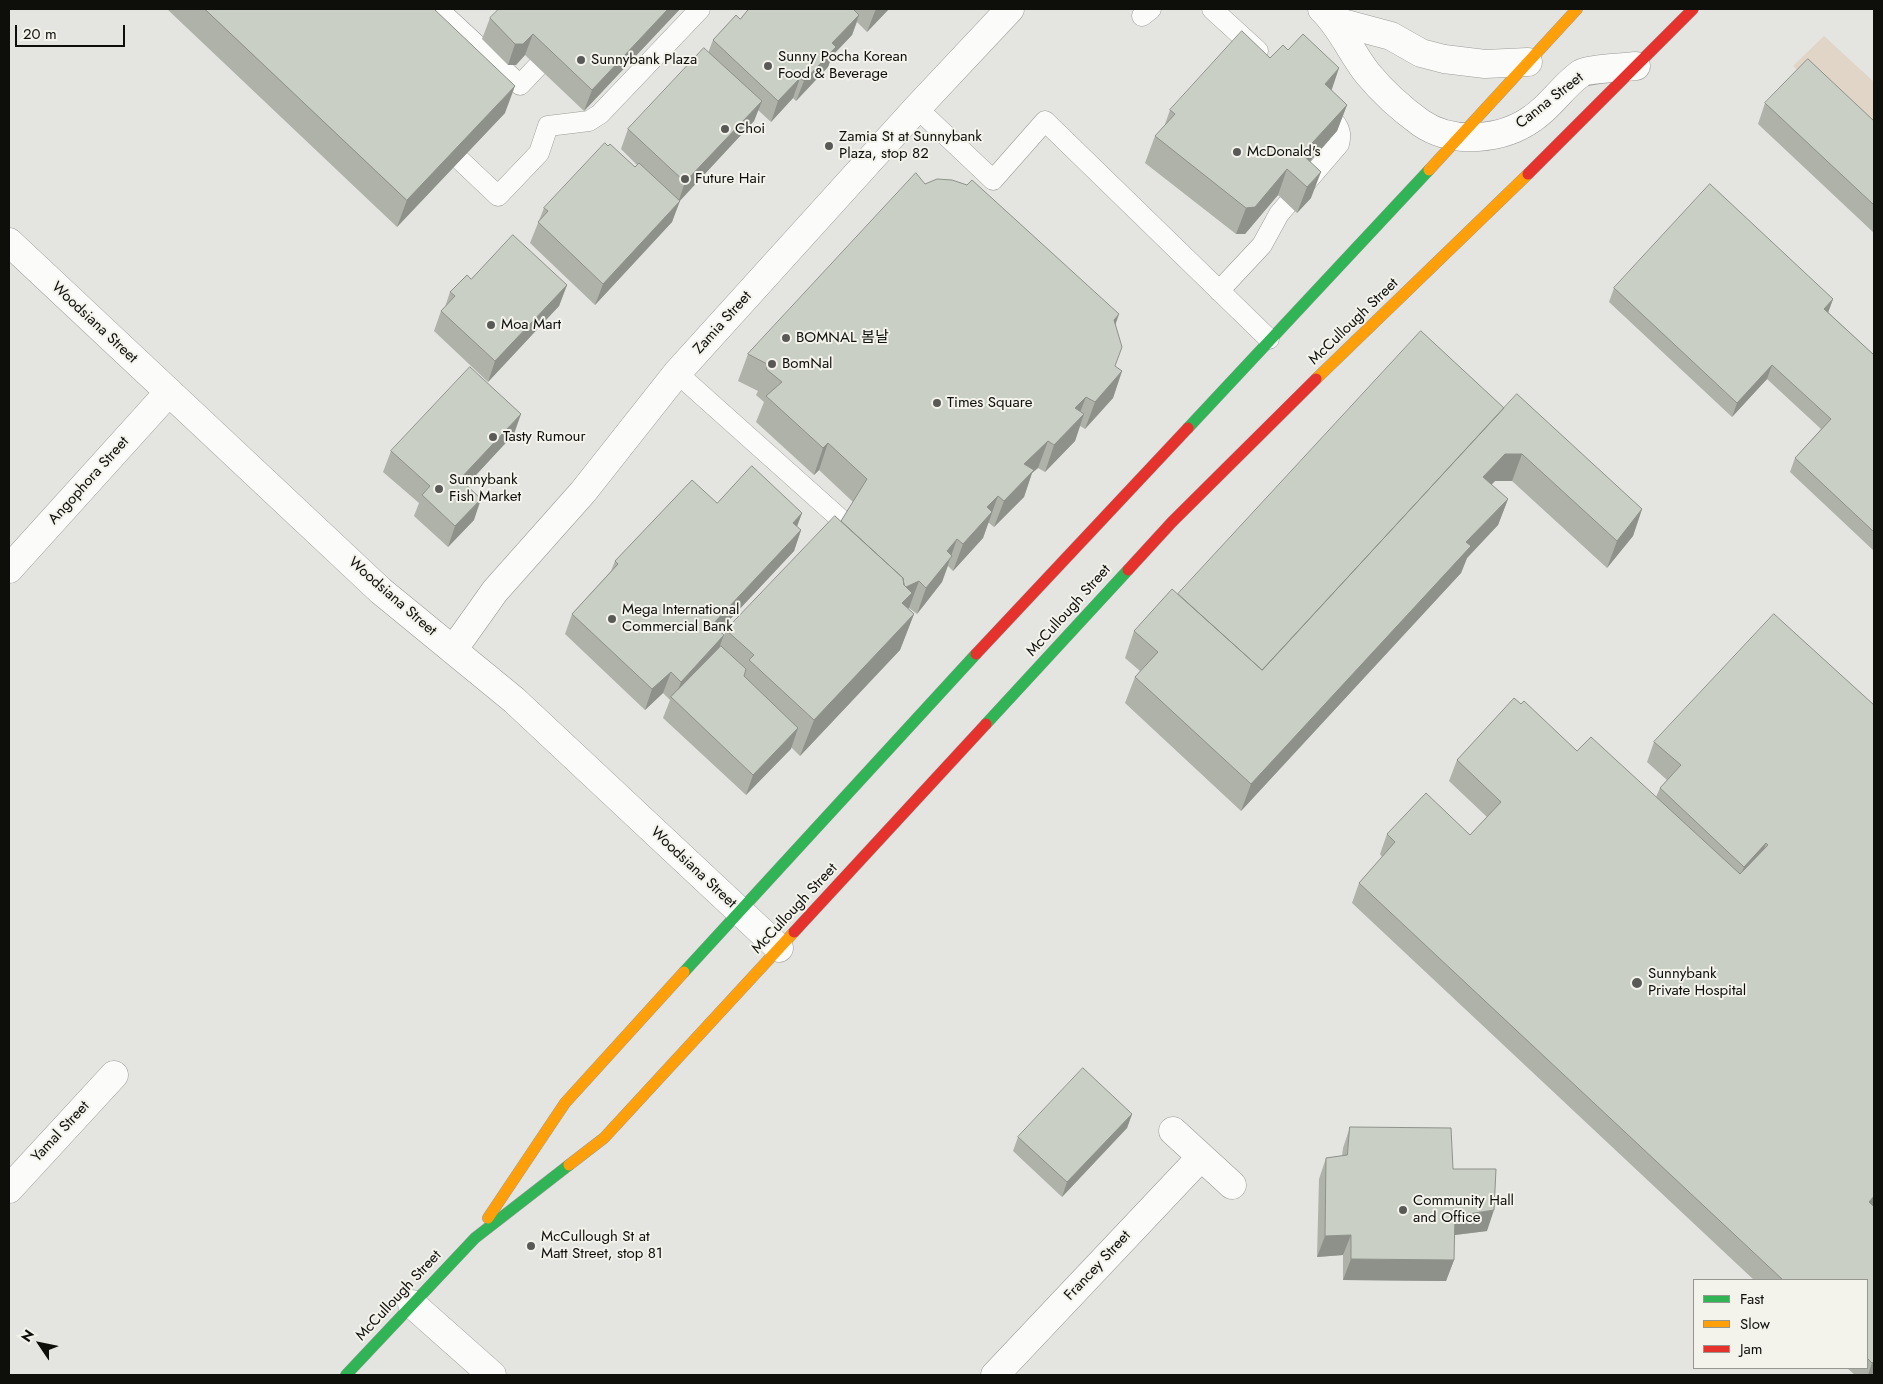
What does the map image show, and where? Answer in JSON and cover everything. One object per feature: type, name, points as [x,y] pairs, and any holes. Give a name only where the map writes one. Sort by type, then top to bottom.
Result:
[{"type":"main road","name":"McCullough Street","points":[[475,1238],[565,1103],[872,766],[1461,136],[1577,9]]},
{"type":"main road","name":"McCullough Street","points":[[346,1375],[475,1238],[604,1138],[1172,522],[1693,9]]},
{"type":"street","name":"Zamia Street","points":[[453,650],[495,591],[583,492],[677,373],[917,108],[1010,9]]},
{"type":"street","name":"Canna Street","points":[[1328,15],[1391,36],[1421,53],[1444,59],[1485,64],[1528,62]]},
{"type":"street","name":"Canna Street","points":[[1328,15],[1368,74],[1406,110],[1422,124],[1461,136],[1493,136],[1508,133],[1535,117],[1581,72],[1636,66]]},
{"type":"street","name":"Woodsiana Street","points":[[9,242],[381,590],[514,700],[779,948]]},
{"type":"street","name":"Angophora Street","points":[[9,569],[169,392]]},
{"type":"street","name":"Yamal Street","points":[[9,1188],[114,1075]]},
{"type":"street","points":[[1172,1131],[1232,1185]]},
{"type":"street","name":"Francey Street","points":[[995,1375],[1201,1156]]},
{"type":"street","points":[[412,1304],[492,1375]]},
{"type":"lane","points":[[438,9],[520,85],[592,9]]},
{"type":"lane","points":[[428,129],[498,196],[539,153],[548,126],[589,121],[600,114],[700,9]]},
{"type":"lane","points":[[1212,9],[1268,61]]},
{"type":"lane","points":[[1219,291],[1262,245],[1279,214],[1339,144],[1341,135],[1339,126],[1304,94]]},
{"type":"lane","points":[[917,108],[993,180],[1045,121],[1269,340]]},
{"type":"lane","points":[[677,373],[846,524]]},
{"type":"shaded area","points":[[1824,36],[1874,82],[1874,143],[1793,66]]},
{"type":"building","points":[[205,9],[434,9],[515,86],[407,200]]},
{"type":"building","name":"Sunnybank Plaza","points":[[499,9],[668,9],[592,90],[533,34],[523,44],[515,44],[490,18]]},
{"type":"building","name":"Sunny Pocha Korean Food & Beverage","points":[[749,9],[853,9],[859,15],[832,43],[836,47],[804,81],[800,78],[778,101],[713,40],[736,15],[740,19]]},
{"type":"building","name":"McDonald's","points":[[1242,31],[1270,58],[1283,45],[1288,50],[1303,34],[1339,68],[1325,84],[1347,105],[1302,154],[1321,172],[1307,187],[1287,169],[1255,207],[1246,208],[1155,136],[1175,114],[1170,110]]},
{"type":"building","points":[[704,48],[762,101],[685,182],[628,129]]},
{"type":"building","points":[[1808,59],[1874,121],[1874,205],[1765,103]]},
{"type":"building","points":[[605,143],[608,146],[610,144],[635,167],[639,163],[680,201],[603,284],[538,222],[548,211],[544,208]]},
{"type":"building","name":"Times Square","points":[[916,173],[925,184],[937,179],[952,180],[967,185],[972,180],[1119,314],[1114,320],[1122,347],[1115,366],[1122,371],[1095,402],[1086,397],[1075,408],[1084,414],[1054,445],[1048,441],[1024,464],[1034,470],[1004,501],[998,496],[987,507],[992,512],[963,544],[957,539],[947,551],[952,556],[926,588],[919,581],[906,587],[903,578],[841,521],[867,479],[828,443],[823,448],[766,396],[782,382],[766,369],[769,365],[748,354]]},
{"type":"building","points":[[1710,184],[1833,299],[1824,309],[1874,355],[1874,532],[1795,458],[1831,419],[1772,365],[1737,403],[1614,288]]},
{"type":"building","name":"Moa Mart","points":[[513,235],[567,285],[495,361],[441,311],[455,296],[450,292],[467,275],[471,279]]},
{"type":"building","points":[[1421,331],[1504,408],[1262,670],[1178,594]]},
{"type":"building","points":[[470,367],[521,414],[460,479],[481,499],[455,526],[422,495],[430,486],[391,451]]},
{"type":"building","points":[[1517,394],[1642,509],[1617,541],[1522,454],[1505,454],[1483,477],[1508,499],[1466,542],[1471,546],[1251,784],[1135,677],[1158,652],[1134,631],[1172,589],[1262,670]]},
{"type":"building","points":[[752,466],[802,513],[793,523],[801,530],[712,625],[724,635],[681,682],[671,672],[652,689],[572,614],[618,564],[615,561],[692,480],[717,503]]},
{"type":"building","points":[[835,516],[903,578],[904,585],[912,593],[902,603],[914,614],[814,720],[749,660],[754,655],[726,630]]},
{"type":"building","points":[[1774,614],[1874,705],[1874,1196],[1869,1202],[1874,1207],[1874,1361],[1872,1363],[1868,1359],[1868,1279],[1782,1279],[1359,883],[1395,842],[1387,834],[1426,793],[1470,835],[1501,802],[1457,760],[1514,698],[1521,704],[1524,701],[1577,751],[1591,737],[1740,874],[1768,845],[1766,843],[1744,867],[1660,788],[1681,765],[1654,742]]},
{"type":"building","points":[[721,646],[746,669],[744,676],[798,728],[753,775],[671,697]]},
{"type":"building","points":[[1083,1068],[1132,1114],[1067,1182],[1018,1137]]},
{"type":"building","name":"Community Hall and Office","points":[[1350,1127],[1451,1128],[1453,1169],[1496,1169],[1494,1210],[1455,1216],[1454,1260],[1351,1259],[1351,1235],[1325,1236],[1326,1158],[1347,1155]]},
{"type":"traffic: fast","points":[[1188,428],[1429,170]]},
{"type":"traffic: fast","points":[[986,724],[1128,570]]},
{"type":"traffic: fast","points":[[684,972],[976,654]]},
{"type":"traffic: fast","points":[[346,1375],[475,1238],[569,1165]]},
{"type":"traffic: slow","points":[[1429,170],[1577,9]]},
{"type":"traffic: slow","points":[[1316,379],[1528,174]]},
{"type":"traffic: slow","points":[[569,1165],[604,1138],[794,932]]},
{"type":"traffic: slow","points":[[488,1218],[565,1103],[684,972]]},
{"type":"traffic: jam","points":[[1528,174],[1693,9]]},
{"type":"traffic: jam","points":[[1128,570],[1172,522],[1316,379]]},
{"type":"traffic: jam","points":[[976,654],[1188,428]]},
{"type":"traffic: jam","points":[[794,932],[986,724]]},
{"type":"place","name":"Sunnybank Plaza","points":[[581,60]]},
{"type":"place","name":"Sunny Pocha Korean Food & Beverage","points":[[768,66]]},
{"type":"place","name":"Choi","points":[[725,129]]},
{"type":"place","name":"Zamia St at Sunnybank Plaza, stop 82","points":[[829,146]]},
{"type":"place","name":"McDonald's","points":[[1237,152]]},
{"type":"place","name":"Future Hair","points":[[685,179]]},
{"type":"place","name":"Moa Mart","points":[[491,325]]},
{"type":"place","name":"BOMNAL 봄날","points":[[786,338]]},
{"type":"place","name":"BomNal","points":[[772,364]]},
{"type":"place","name":"Times Square","points":[[937,403]]},
{"type":"place","name":"Tasty Rumour","points":[[493,437]]},
{"type":"place","name":"Sunnybank Fish Market","points":[[439,489]]},
{"type":"place","name":"Mega International Commercial Bank","points":[[612,619]]},
{"type":"place","name":"Sunnybank Private Hospital","points":[[1637,983]]},
{"type":"place","name":"Community Hall and Office","points":[[1403,1210]]},
{"type":"place","name":"McCullough St at Matt Street, stop 81","points":[[531,1246]]}]
